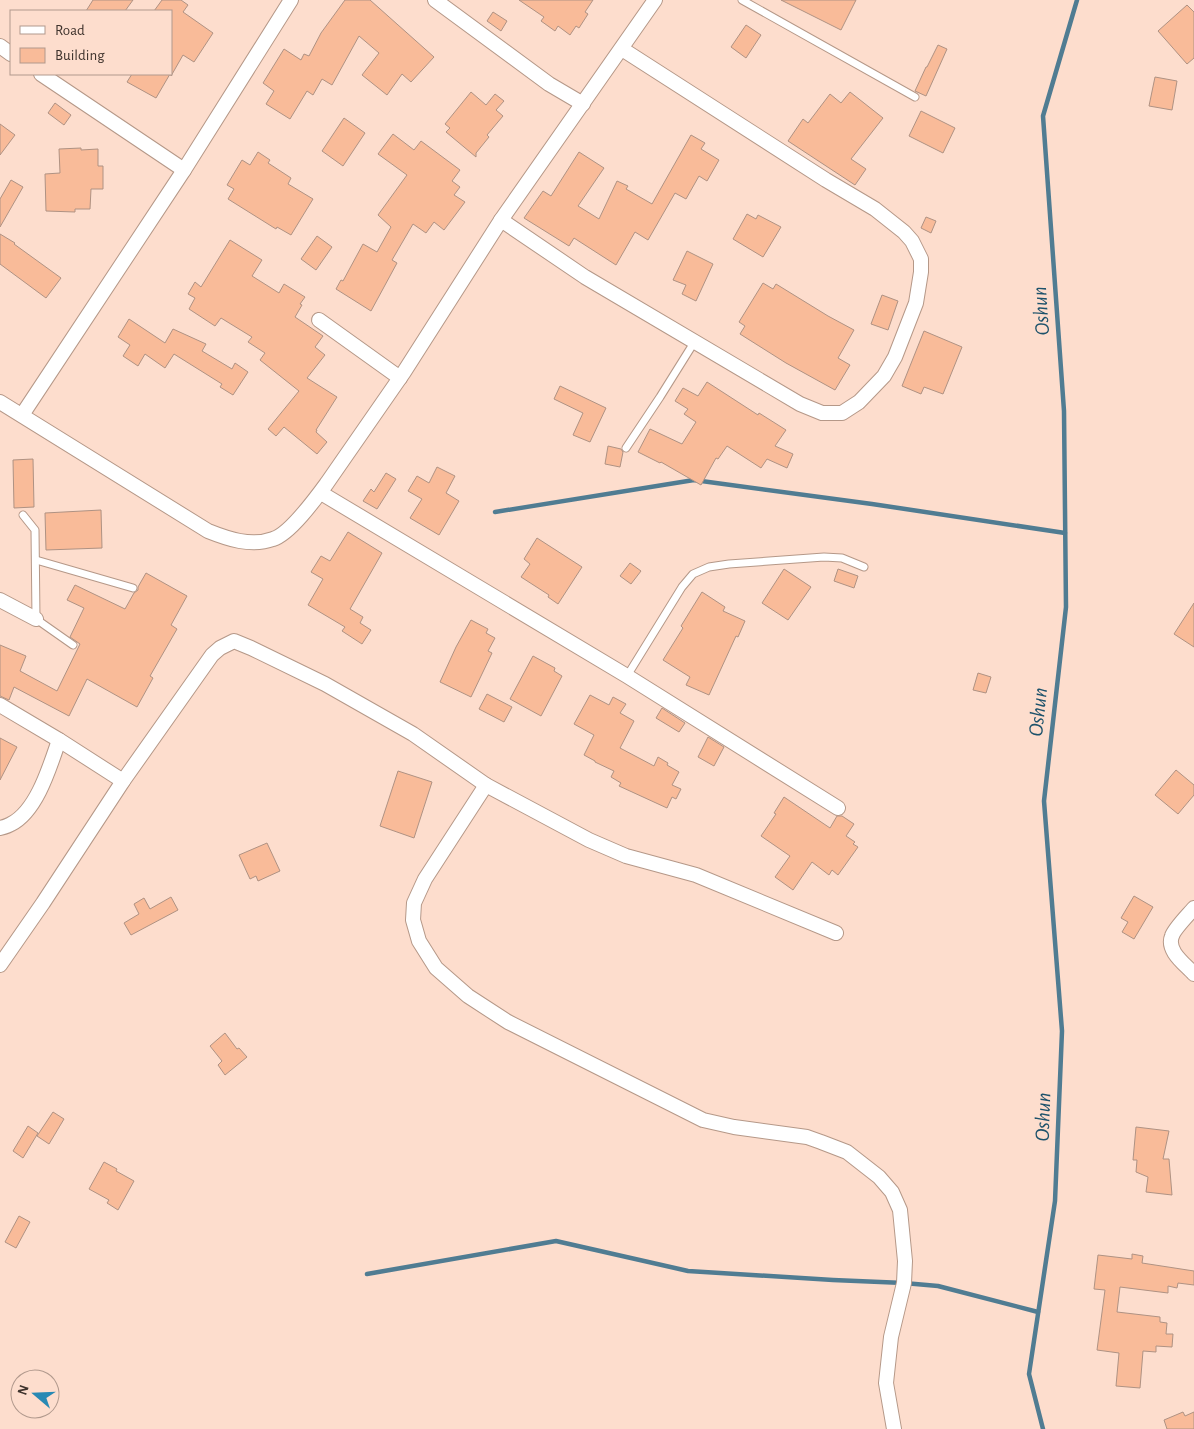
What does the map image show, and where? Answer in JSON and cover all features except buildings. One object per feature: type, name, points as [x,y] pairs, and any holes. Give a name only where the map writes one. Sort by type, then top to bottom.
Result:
[{"type":"street","points":[[22,415],[184,170],[291,0]]},
{"type":"street","points":[[435,0],[549,84],[583,104]]},
{"type":"street","points":[[0,402],[208,531],[223,537],[250,542],[274,539],[288,529],[314,502],[400,378],[501,220],[655,0]]},
{"type":"street","points":[[501,220],[586,277],[800,404],[822,413],[842,413],[859,402],[884,376],[895,357],[916,303],[921,259],[912,241],[904,232],[875,209],[826,180],[622,49]]},
{"type":"street","points":[[42,75],[184,170]]},
{"type":"street","points":[[319,320],[400,378]]},
{"type":"street","points":[[320,492],[627,676],[838,808]]},
{"type":"street","points":[[0,600],[36,619]]},
{"type":"street","points":[[0,964],[44,903],[123,781],[212,655],[220,648],[234,641],[341,693],[413,734],[486,784],[589,840],[626,856],[696,875],[836,933]]},
{"type":"street","points":[[0,705],[123,781]]},
{"type":"street","points":[[0,828],[12,824],[28,810],[46,779],[59,740]]},
{"type":"street","points":[[486,784],[426,879],[414,902],[413,920],[419,940],[436,968],[468,996],[508,1022],[703,1120],[734,1127],[808,1137],[847,1152],[879,1177],[892,1192],[900,1210],[905,1261],[904,1283],[890,1337],[886,1383],[894,1429]]},
{"type":"street","points":[[1194,908],[1172,935],[1171,945],[1177,956],[1194,974]]},
{"type":"lane","points":[[742,0],[915,97]]},
{"type":"lane","points":[[626,448],[695,341]]},
{"type":"lane","points":[[23,515],[35,530],[36,619],[73,645]]},
{"type":"lane","points":[[627,676],[682,587],[693,574],[710,567],[729,564],[824,557],[842,558],[864,567]]},
{"type":"lane","points":[[36,560],[134,588]]},
{"type":"waterway","name":"Oshun","points":[[1043,1429],[1029,1374],[1055,1201],[1062,1031],[1044,801],[1066,607],[1064,411],[1043,116],[1077,0]]},
{"type":"waterway","points":[[495,512],[694,480],[1065,533]]},
{"type":"waterway","points":[[367,1274],[556,1241],[688,1271],[938,1286],[1038,1312]]}]
